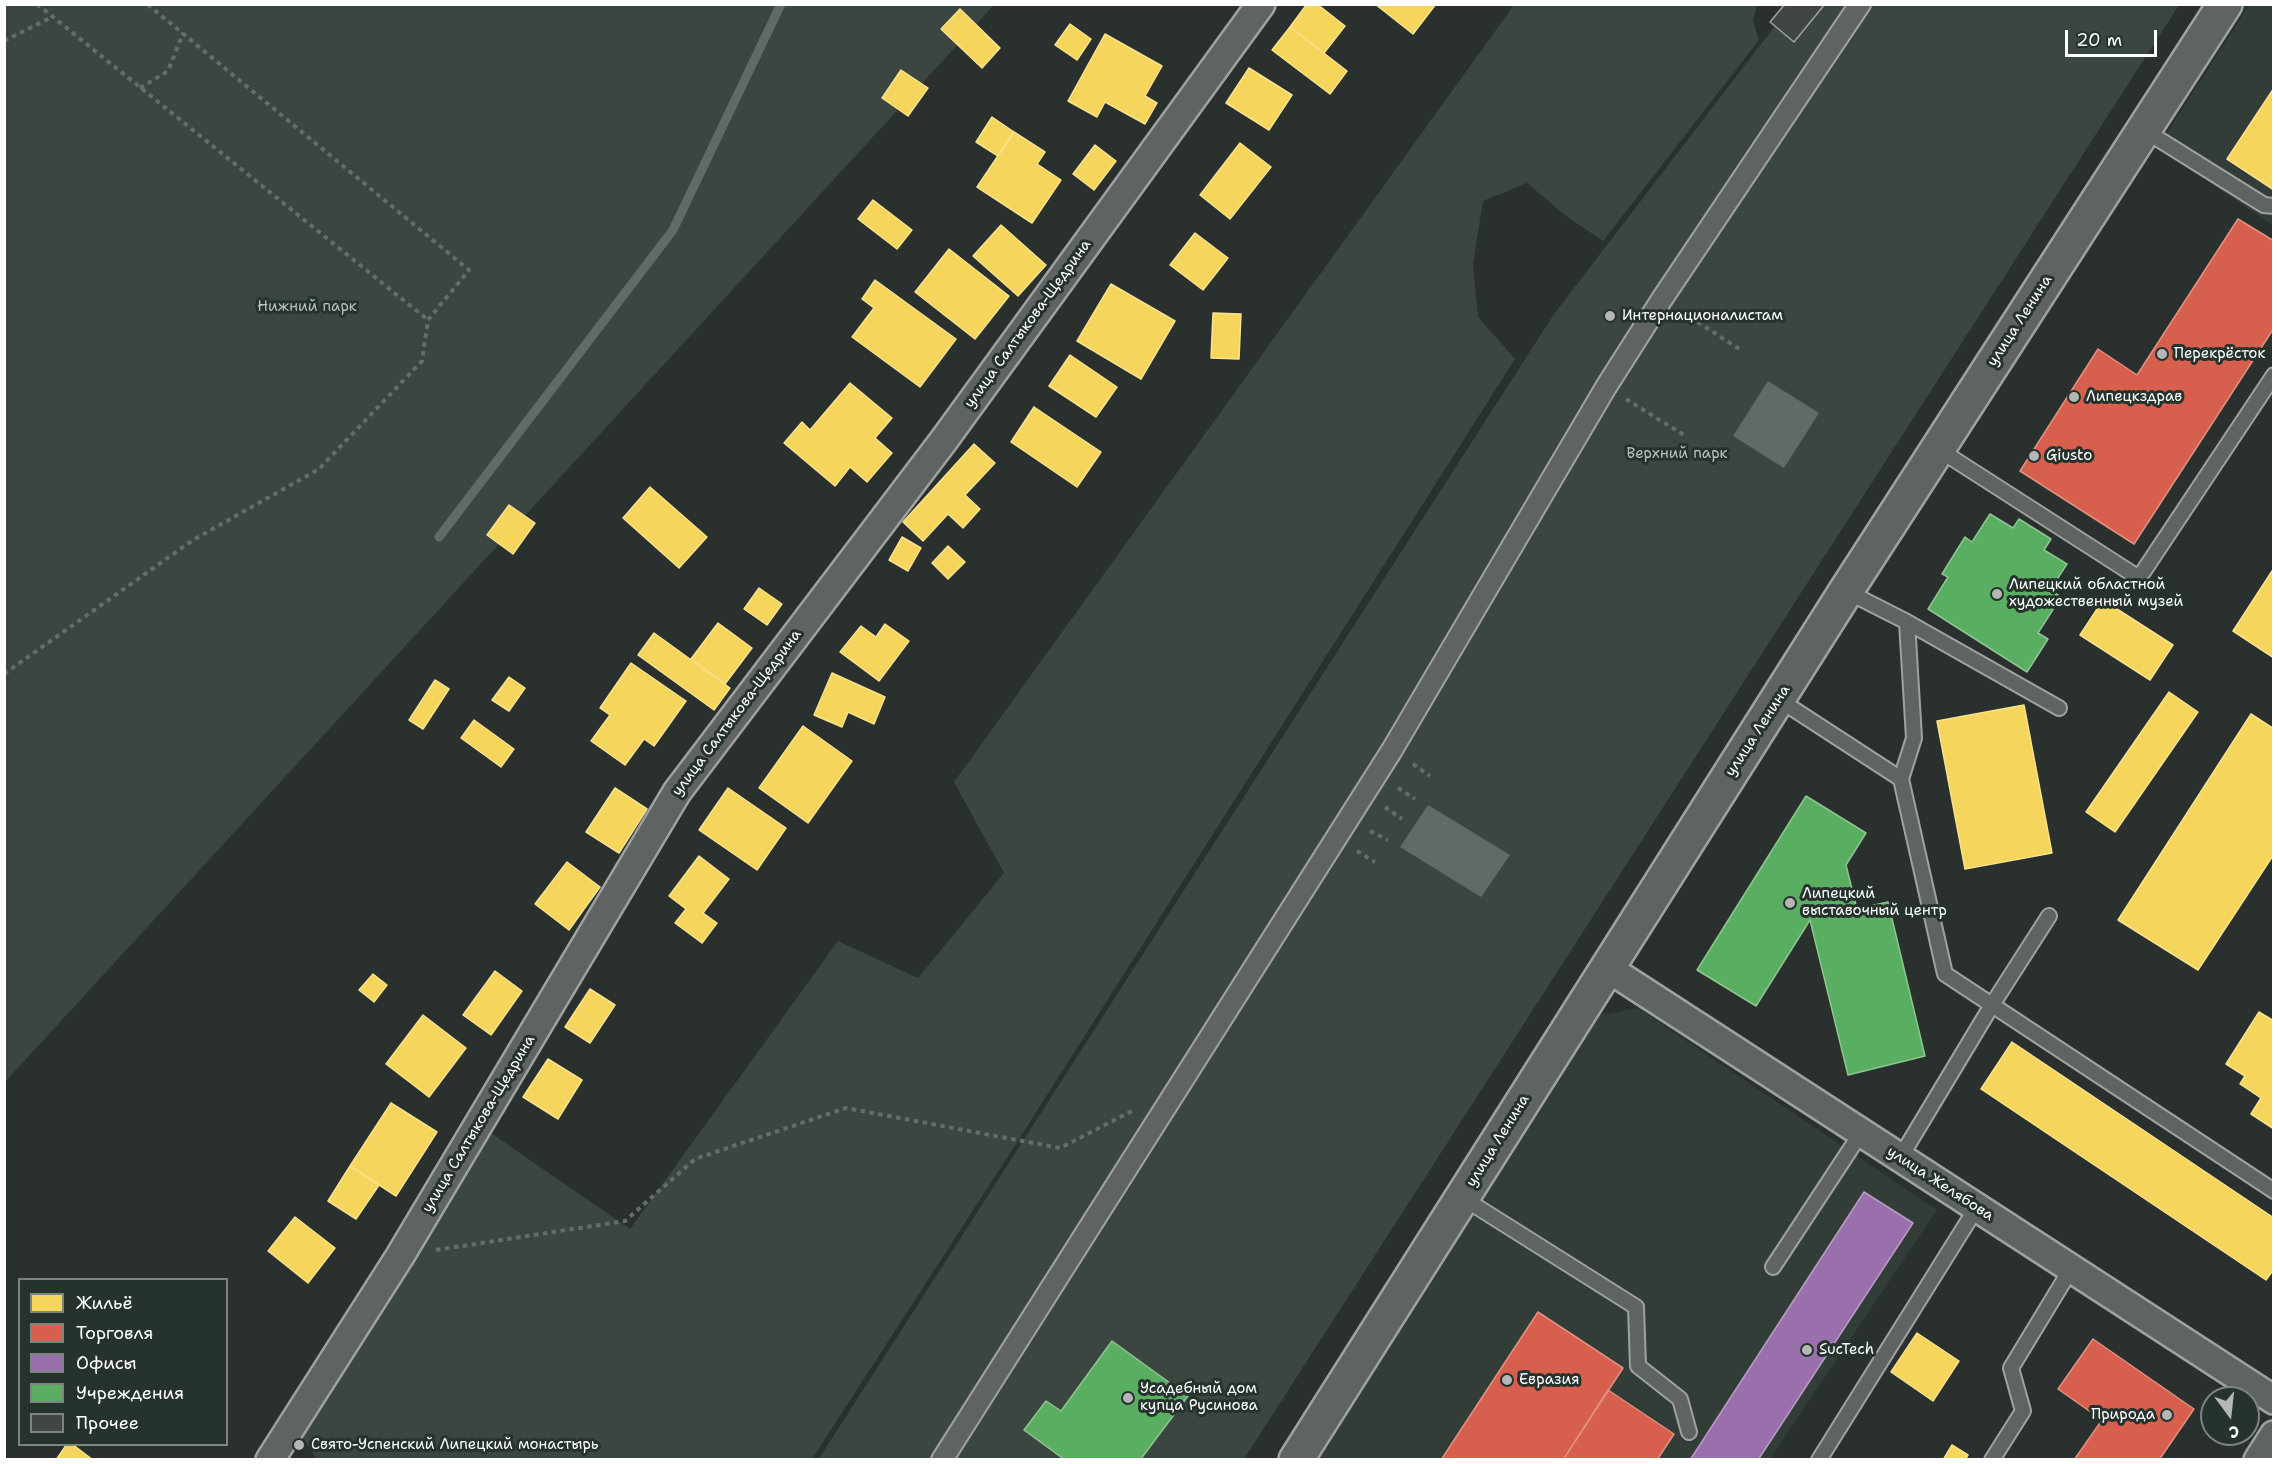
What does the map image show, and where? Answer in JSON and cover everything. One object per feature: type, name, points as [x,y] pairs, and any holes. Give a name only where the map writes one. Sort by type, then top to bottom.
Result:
[{"type":"street","name":"улица Салтыкова-Щедрина","points":[[270,1460],[400,1256],[677,792],[944,440],[1261,4]]},
{"type":"street","points":[[942,1460],[1392,750],[1605,387],[1668,289],[1860,4]]},
{"type":"street","name":"улица Ленина","points":[[1296,1460],[1463,1198],[1606,967],[2225,4]]},
{"type":"street","name":"улица Желябова","points":[[1606,967],[2274,1400]]},
{"type":"street","points":[[2258,1460],[2274,1436]]},
{"type":"lane","points":[[2143,129],[2264,205],[2274,206]]},
{"type":"lane","points":[[1938,449],[2139,578],[2274,375]]},
{"type":"lane","points":[[1846,591],[1907,622],[2059,708]]},
{"type":"lane","points":[[1907,622],[1914,738],[1901,779],[1945,975],[2274,1191]]},
{"type":"lane","points":[[1779,699],[1901,779]]},
{"type":"lane","points":[[1899,1158],[2049,916]]},
{"type":"lane","points":[[1773,1267],[1861,1133]]},
{"type":"lane","points":[[1463,1198],[1636,1307],[1638,1365],[1680,1399],[1689,1432]]},
{"type":"lane","points":[[1819,1460],[1977,1207]]},
{"type":"lane","points":[[1992,1460],[2023,1411],[2011,1368],[2071,1269]]},
{"type":"path","points":[[37,4],[428,320]]},
{"type":"path","points":[[4,674],[193,540],[320,469],[422,361],[428,320],[469,270],[147,4]]},
{"type":"path","points":[[4,41],[52,17]]},
{"type":"path","points":[[140,88],[168,71],[183,33]]},
{"type":"path","points":[[1690,317],[1739,349]]},
{"type":"path","points":[[1626,399],[1684,435]]},
{"type":"path","points":[[400,1256],[625,1221],[695,1159],[846,1108],[1060,1148],[1178,1087]]},
{"type":"shaded area","points":[[2249,5],[2273,5],[2273,225],[2157,148]]},
{"type":"shaded area","points":[[1768,381],[1819,413],[1784,468],[1733,436]]},
{"type":"shaded area","points":[[1428,805],[1510,855],[1481,897],[1400,847]]},
{"type":"shaded area","points":[[1638,1008],[1937,1210],[1770,1459],[1314,1460],[1600,1015]]},
{"type":"green space","name":"Нижний парк","points":[[5,5],[994,5],[5,1082]]},
{"type":"green space","points":[[1514,5],[1757,5],[1753,21],[1759,40],[1603,241],[1566,216],[1527,183],[1483,201],[1473,264],[1478,317],[1515,359],[1014,1147],[812,1459],[316,1459],[300,1432],[485,1129],[630,1229],[838,941],[918,978],[1004,873],[954,782]]},
{"type":"green space","name":"Верхний парк","points":[[1791,5],[2179,5],[1244,1459],[818,1460],[1554,314]]},
{"type":"building: Жильё","points":[[1307,4],[1317,4],[1345,26],[1324,53],[1290,27]]},
{"type":"building: Жильё","points":[[1375,4],[1436,4],[1413,34]]},
{"type":"building: Жильё","points":[[960,9],[1000,48],[982,68],[941,29]]},
{"type":"building: Жильё","points":[[1070,24],[1091,39],[1077,60],[1055,45]]},
{"type":"building: Жильё","points":[[1290,27],[1347,71],[1330,94],[1272,50]]},
{"type":"building: Жильё","points":[[1105,34],[1162,66],[1145,96],[1157,103],[1145,124],[1105,102],[1097,117],[1068,101]]},
{"type":"building: Жильё","points":[[1249,68],[1292,95],[1269,130],[1226,103]]},
{"type":"building: Жильё","points":[[901,70],[928,88],[908,116],[882,98]]},
{"type":"building: Жильё","points":[[2274,88],[2274,190],[2227,159]]},
{"type":"building: Жильё","points":[[992,117],[1014,132],[998,156],[976,142]]},
{"type":"building: Жильё","points":[[1014,132],[1045,152],[1037,164],[1061,180],[1032,223],[977,187]]},
{"type":"building: Жильё","points":[[1240,143],[1271,167],[1230,219],[1200,195]]},
{"type":"building: Жильё","points":[[1095,145],[1116,161],[1094,190],[1073,174]]},
{"type":"building: Жильё","points":[[873,200],[912,230],[897,249],[858,219]]},
{"type":"building: Жильё","points":[[1001,225],[1046,265],[1018,296],[973,256]]},
{"type":"building: Жильё","points":[[1195,233],[1228,258],[1203,290],[1170,265]]},
{"type":"building: Жильё","points":[[949,249],[1009,296],[975,339],[915,292]]},
{"type":"building: Жильё","points":[[875,280],[956,339],[920,387],[852,337],[874,308],[862,299]]},
{"type":"building: Жильё","points":[[1111,284],[1175,321],[1141,379],[1077,341]]},
{"type":"building: Жильё","points":[[1213,313],[1241,314],[1239,359],[1211,358]]},
{"type":"building: Жильё","points":[[1070,355],[1117,387],[1096,417],[1049,386]]},
{"type":"building: Жильё","points":[[850,383],[892,418],[875,438],[892,453],[867,482],[850,467],[835,486],[784,443],[802,422],[810,430]]},
{"type":"building: Жильё","points":[[1034,407],[1101,452],[1077,487],[1011,442]]},
{"type":"building: Жильё","points":[[974,444],[995,463],[965,495],[980,509],[963,528],[948,514],[923,541],[903,522]]},
{"type":"building: Жильё","points":[[650,487],[707,537],[679,568],[623,518]]},
{"type":"building: Жильё","points":[[509,505],[535,523],[513,554],[487,535]]},
{"type":"building: Жильё","points":[[902,537],[921,548],[908,571],[889,560]]},
{"type":"building: Жильё","points":[[948,546],[965,562],[948,579],[932,563]]},
{"type":"building: Жильё","points":[[2274,568],[2274,658],[2233,631]]},
{"type":"building: Жильё","points":[[759,588],[782,604],[767,625],[744,609]]},
{"type":"building: Жильё","points":[[2103,600],[2173,645],[2150,680],[2080,635]]},
{"type":"building: Жильё","points":[[718,623],[752,648],[725,684],[691,659]]},
{"type":"building: Жильё","points":[[885,624],[909,641],[879,681],[840,652],[861,626],[876,637]]},
{"type":"building: Жильё","points":[[654,633],[730,688],[714,710],[638,655]]},
{"type":"building: Жильё","points":[[631,663],[686,701],[654,746],[644,739],[625,765],[591,741],[610,715],[600,708]]},
{"type":"building: Жильё","points":[[832,673],[885,697],[874,724],[848,712],[842,727],[814,715]]},
{"type":"building: Жильё","points":[[509,677],[525,688],[509,711],[492,700]]},
{"type":"building: Жильё","points":[[435,680],[449,689],[423,729],[409,720]]},
{"type":"building: Жильё","points":[[2169,692],[2198,712],[2115,832],[2086,812]]},
{"type":"building: Жильё","points":[[2024,705],[2052,853],[1965,869],[1937,721]]},
{"type":"building: Жильё","points":[[2251,714],[2274,729],[2274,854],[2198,970],[2118,920]]},
{"type":"building: Жильё","points":[[474,720],[514,749],[501,767],[461,738]]},
{"type":"building: Жильё","points":[[803,726],[852,761],[808,823],[759,788]]},
{"type":"building: Жильё","points":[[615,788],[647,809],[619,853],[586,832]]},
{"type":"building: Жильё","points":[[728,788],[786,828],[757,870],[699,830]]},
{"type":"building: Жильё","points":[[699,856],[729,879],[703,913],[717,923],[702,943],[675,923],[686,909],[669,896]]},
{"type":"building: Жильё","points":[[567,862],[600,887],[569,930],[535,904]]},
{"type":"building: Жильё","points":[[495,971],[522,991],[491,1035],[463,1015]]},
{"type":"building: Жильё","points":[[373,974],[387,985],[374,1002],[359,990]]},
{"type":"building: Жильё","points":[[590,989],[615,1005],[590,1043],[565,1027]]},
{"type":"building: Жильё","points":[[2259,1012],[2274,1021],[2274,1129],[2251,1114],[2261,1098],[2240,1084],[2245,1076],[2226,1064]]},
{"type":"building: Жильё","points":[[423,1015],[466,1048],[429,1097],[386,1064]]},
{"type":"building: Жильё","points":[[2012,1042],[2274,1218],[2274,1269],[2266,1280],[1981,1089]]},
{"type":"building: Жильё","points":[[548,1059],[582,1080],[558,1119],[523,1097]]},
{"type":"building: Жильё","points":[[391,1103],[437,1132],[396,1196],[350,1166]]},
{"type":"building: Жильё","points":[[350,1166],[379,1185],[356,1219],[328,1201]]},
{"type":"building: Жильё","points":[[295,1217],[335,1248],[308,1283],[268,1251]]},
{"type":"building: Жильё","points":[[1917,1333],[1959,1361],[1933,1401],[1891,1372]]},
{"type":"building: Жильё","points":[[1952,1445],[1968,1455],[1965,1460],[1943,1460]]},
{"type":"building: Жильё","points":[[66,1446],[75,1446],[93,1460],[56,1460]]},
{"type":"building: Торговля","points":[[2238,219],[2274,241],[2274,328],[2134,544],[2020,471],[2098,349],[2137,375]]},
{"type":"building: Торговля","points":[[1538,1312],[1623,1368],[1563,1460],[1441,1460]]},
{"type":"building: Торговля","points":[[2093,1339],[2194,1409],[2159,1460],[2074,1460],[2102,1420],[2058,1389]]},
{"type":"building: Торговля","points":[[1608,1390],[1674,1434],[1657,1460],[1563,1460]]},
{"type":"building: Офисы","points":[[1864,1192],[1913,1223],[1758,1460],[1690,1460]]},
{"type":"building: Учреждения","name":"Липецкий областной художественный музей","points":[[1990,514],[2013,528],[2019,519],[2051,539],[2044,550],[2067,564],[2050,590],[2061,597],[2038,633],[2048,639],[2027,672],[1928,609],[1948,577],[1942,574],[1965,537],[1972,542]]},
{"type":"building: Учреждения","points":[[1806,796],[1866,833],[1846,865],[1857,909],[1888,902],[1925,1056],[1848,1075],[1810,920],[1756,1006],[1697,970]]},
{"type":"building: Учреждения","name":"Усадебный дом купца Русинова","points":[[1112,1341],[1188,1396],[1140,1460],[1065,1460],[1024,1430],[1046,1401],[1061,1411]]},
{"type":"building: Прочее","points":[[1785,4],[1825,4],[1794,42],[1770,22]]},
{"type":"waterway","points":[[439,537],[673,230],[781,4]]},
{"type":"place","name":"Интернационалистам","points":[[1610,316]]},
{"type":"place","name":"Перекрёсток","points":[[2162,354]]},
{"type":"place","name":"Липецкздрав","points":[[2074,397]]},
{"type":"place","name":"Giusto","points":[[2034,456]]},
{"type":"place","name":"Липецкий областной художественный музей","points":[[1997,594]]},
{"type":"place","name":"Липецкий выставочный центр","points":[[1790,903]]},
{"type":"place","name":"SucTech","points":[[1807,1350]]},
{"type":"place","name":"Евразия","points":[[1507,1380]]},
{"type":"place","name":"Усадебный дом купца Русинова","points":[[1128,1398]]},
{"type":"place","name":"Природа","points":[[2167,1415]]},
{"type":"place","name":"Свято-Успенский Липецкий монастырь","points":[[299,1445]]}]
